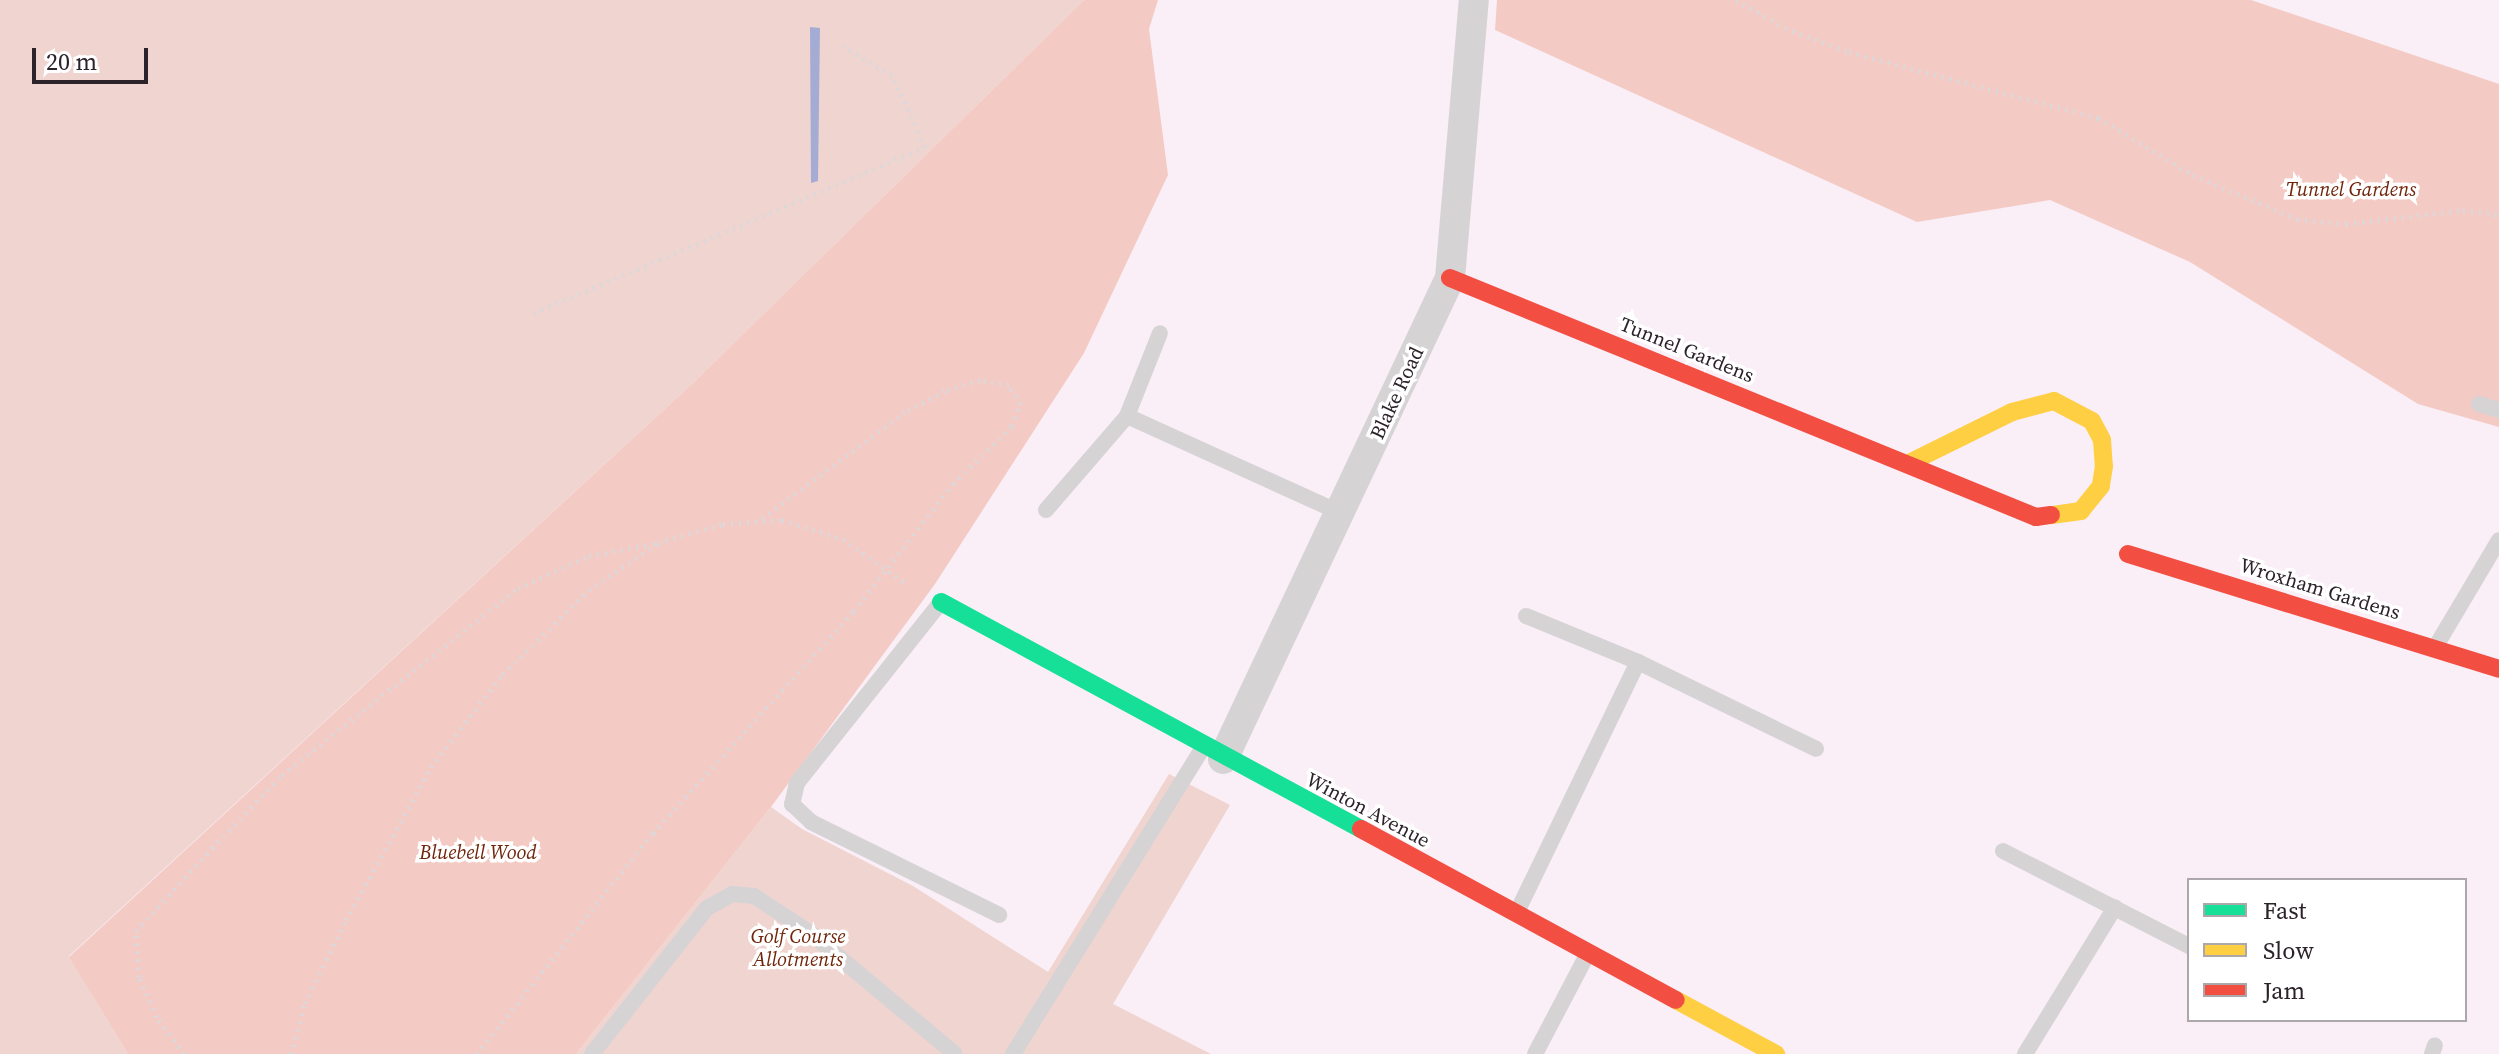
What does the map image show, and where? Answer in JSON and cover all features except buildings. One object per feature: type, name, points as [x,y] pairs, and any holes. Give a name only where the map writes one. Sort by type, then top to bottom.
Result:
[{"type":"street","name":"Blake Road","points":[[1213,753],[1341,513],[1450,278],[1474,0]]},
{"type":"street","name":"Tunnel Gardens","points":[[1450,278],[2036,517],[2081,511],[2101,486],[2104,466],[2092,421],[2054,401],[2012,412],[1907,464]]},
{"type":"street","name":"Wroxham Gardens","points":[[2128,554],[2436,646],[2499,669]]},
{"type":"street","name":"Winton Avenue","points":[[941,602],[1213,753],[1776,1054]]},
{"type":"lane","points":[[1046,510],[1127,416],[1160,333]]},
{"type":"lane","points":[[2479,404],[2499,410]]},
{"type":"lane","points":[[1127,416],[1341,513]]},
{"type":"lane","points":[[2436,646],[2499,540]]},
{"type":"lane","points":[[941,602],[797,783],[792,804],[811,822],[999,915]]},
{"type":"lane","points":[[1526,616],[1638,662],[1816,749]]},
{"type":"lane","points":[[1516,914],[1638,662]]},
{"type":"lane","points":[[1013,1054],[1213,753]]},
{"type":"lane","points":[[2003,851],[2187,945]]},
{"type":"lane","points":[[592,1054],[707,908],[732,894],[754,896],[809,932],[955,1054]]},
{"type":"lane","points":[[2025,1054],[2115,907]]},
{"type":"lane","points":[[1535,1054],[1588,953]]},
{"type":"path","points":[[1736,0],[1785,28],[1849,52],[2098,118],[2193,175],[2297,219],[2346,224],[2463,210],[2499,215]]},
{"type":"path","points":[[534,313],[925,147],[892,75],[842,46]]},
{"type":"path","points":[[477,1054],[653,833],[887,570],[953,484],[1012,426],[1020,404],[1009,385],[980,380],[905,412],[757,522]]},
{"type":"path","points":[[184,1054],[157,1017],[139,977],[136,931],[282,775],[518,588],[589,556],[658,543],[723,524],[782,520],[843,539],[887,570]]},
{"type":"path","points":[[291,1054],[305,1003],[332,947],[431,767],[503,674],[589,590],[658,543]]},
{"type":"green space","points":[[0,0],[1084,0],[694,382],[69,956],[128,1054],[0,1054]]},
{"type":"green space","name":"Bluebell Wood","points":[[1084,0],[1158,0],[1149,29],[1168,175],[1084,353],[935,584],[771,807],[576,1054],[128,1054],[69,957],[694,382]]},
{"type":"green space","name":"Tunnel Gardens","points":[[1497,0],[2251,0],[2499,84],[2499,427],[2418,404],[2190,262],[2050,200],[1917,222],[1495,30]]},
{"type":"green space","name":"Golf Course Allotments","points":[[1169,774],[1230,805],[1113,1004],[1211,1054],[576,1054],[771,807],[802,829],[913,886],[1048,972]]},
{"type":"water","points":[[810,27],[820,28],[818,181],[811,183]]},
{"type":"traffic: fast","points":[[941,602],[1361,829]]},
{"type":"traffic: slow","points":[[1907,464],[2012,412],[2054,401],[2092,421],[2102,440],[2104,466],[2101,486],[2081,511],[2051,515]]},
{"type":"traffic: slow","points":[[1676,1000],[1776,1054]]},
{"type":"traffic: jam","points":[[1450,278],[2036,517],[2051,515]]},
{"type":"traffic: jam","points":[[2128,554],[2499,669]]},
{"type":"traffic: jam","points":[[1361,829],[1676,1000]]}]
